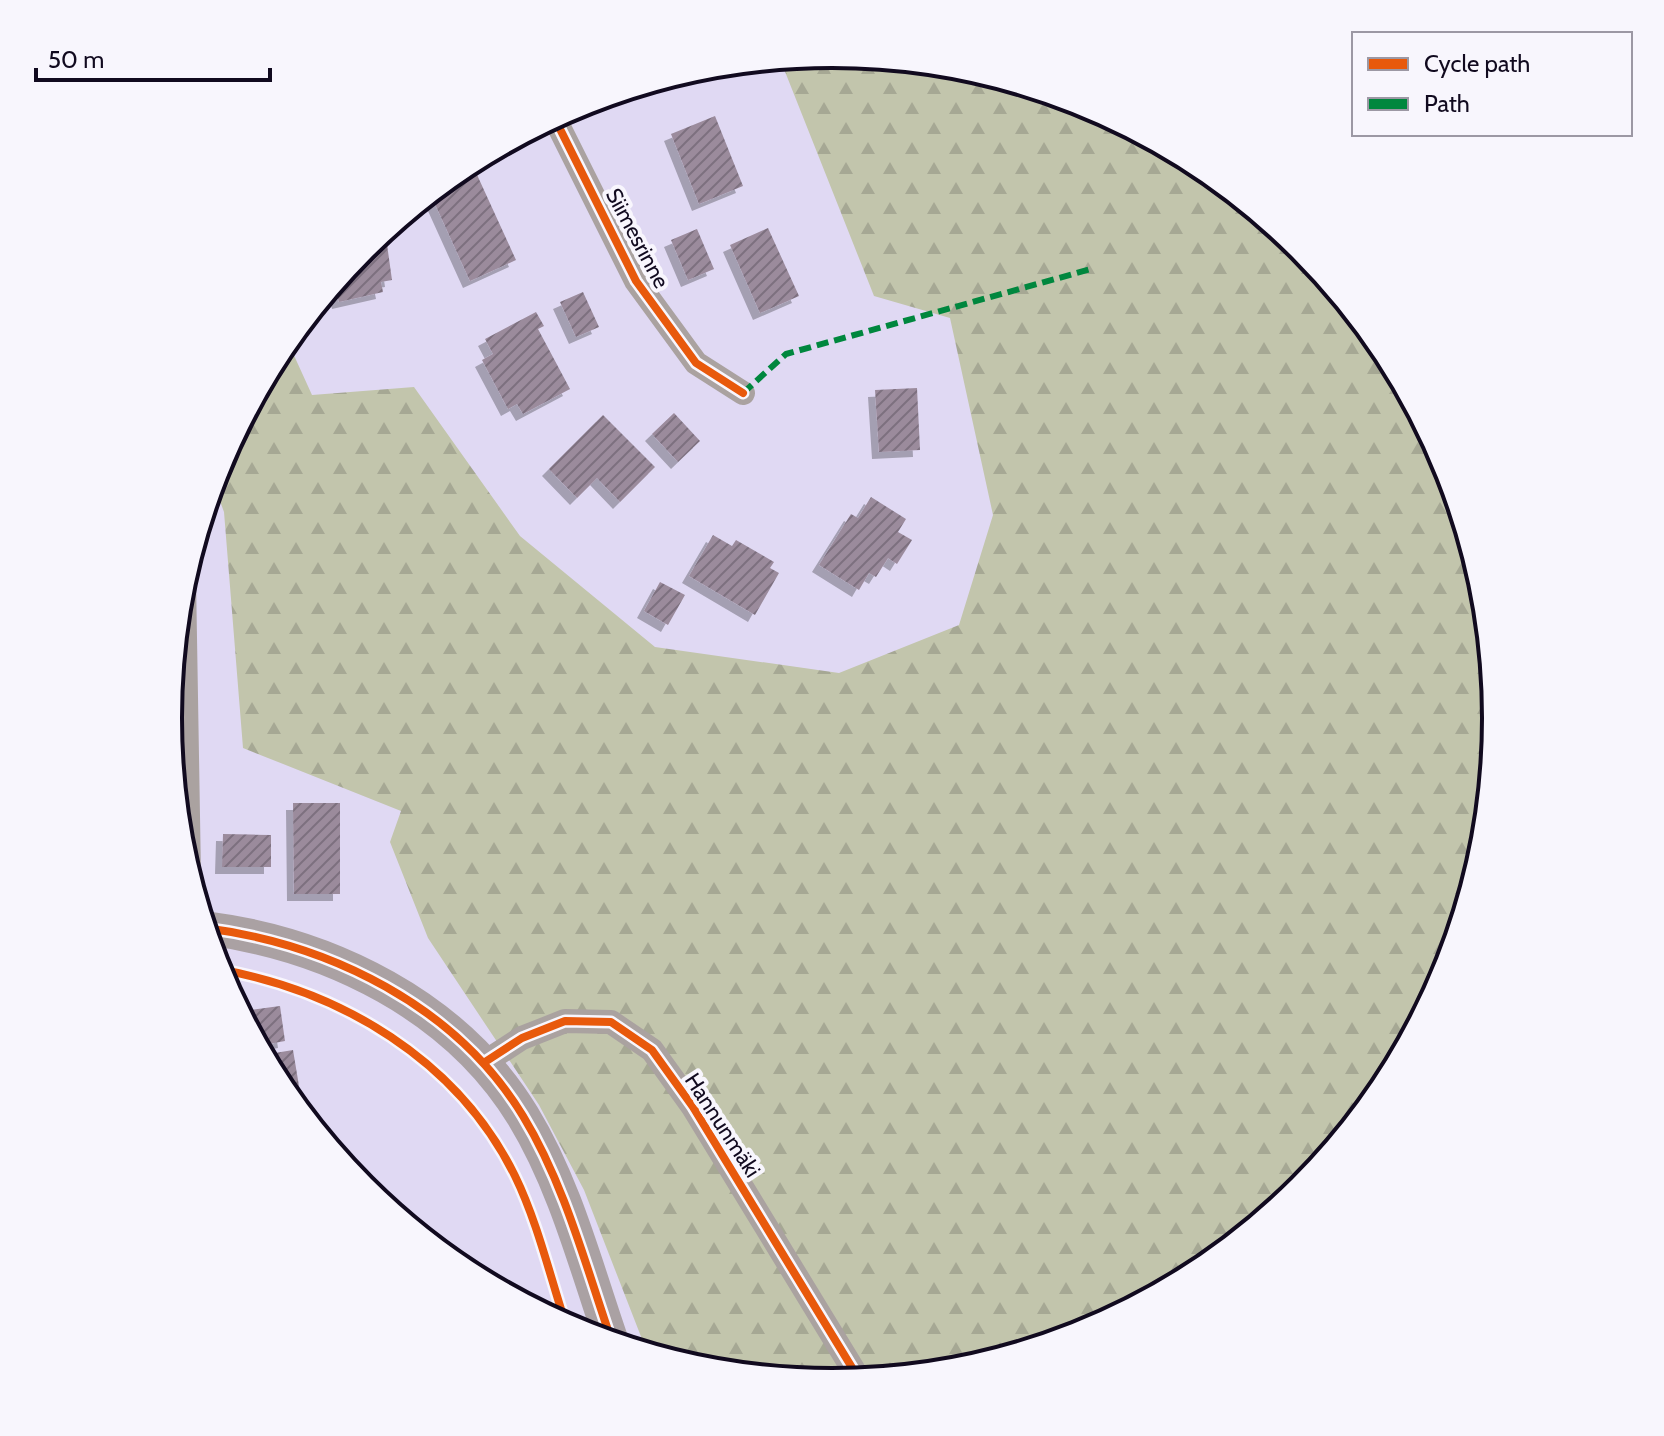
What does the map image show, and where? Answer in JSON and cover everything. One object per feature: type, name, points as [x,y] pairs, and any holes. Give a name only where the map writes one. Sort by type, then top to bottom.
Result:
[{"type":"street","name":"Siimesrinne","points":[[560,128],[636,281],[696,363],[743,393]]},
{"type":"street","points":[[185,656],[188,801]]},
{"type":"street","points":[[217,930],[252,934],[328,956],[377,982],[435,1021],[485,1062],[524,1117],[561,1196],[607,1328]]},
{"type":"street","name":"Hannunmäki","points":[[485,1062],[522,1038],[565,1021],[611,1022],[652,1050],[693,1107],[852,1368]]},
{"type":"green space","points":[[875,69],[917,74],[959,80],[1041,102],[1081,117],[1157,155],[1228,202],[1292,258],[1348,322],[1395,393],[1433,469],[1448,509],[1470,591],[1481,675],[1481,761],[1470,845],[1460,886],[1433,967],[1415,1005],[1395,1043],[1348,1114],[1292,1178],[1261,1207],[1228,1234],[1157,1281],[1081,1319],[1041,1334],[959,1356],[917,1362],[875,1367],[789,1367],[705,1356],[642,1340],[584,1190],[539,1105],[428,938],[390,842],[401,811],[243,748],[224,512],[219,500],[249,431],[294,355],[312,395],[414,387],[520,536],[655,647],[839,673],[959,625],[993,515],[950,318],[874,296],[784,70]]},
{"type":"building","points":[[715,116],[743,186],[699,204],[671,134]]},
{"type":"building","points":[[477,174],[516,260],[470,281],[435,203]]},
{"type":"building","points":[[768,228],[799,296],[760,313],[730,245]]},
{"type":"building","points":[[697,229],[714,269],[688,280],[671,240]]},
{"type":"building","points":[[387,244],[392,280],[381,282],[383,292],[339,302],[337,296],[343,289]]},
{"type":"building","points":[[583,292],[599,327],[576,337],[560,302]]},
{"type":"building","points":[[536,312],[544,326],[538,329],[570,389],[523,414],[517,404],[508,409],[482,360],[493,354],[485,339]]},
{"type":"building","points":[[917,388],[920,450],[879,452],[875,390]]},
{"type":"building","points":[[674,413],[700,441],[678,462],[652,434]]},
{"type":"building","points":[[603,415],[655,467],[620,502],[597,478],[577,498],[549,469]]},
{"type":"building","points":[[871,497],[906,519],[898,532],[912,540],[897,564],[888,558],[876,577],[869,573],[859,590],[819,565],[851,514],[858,518]]},
{"type":"building","points":[[713,535],[732,546],[736,540],[774,562],[770,568],[779,573],[755,615],[689,576]]},
{"type":"building","points":[[660,582],[685,595],[668,625],[644,611]]},
{"type":"building","points":[[293,803],[340,803],[340,894],[294,894]]},
{"type":"building","points":[[223,834],[271,835],[271,867],[222,867]]},
{"type":"building","points":[[280,1006],[285,1041],[270,1044],[252,1010]]},
{"type":"building","points":[[293,1050],[300,1090],[292,1079],[275,1053]]},
{"type":"marked path","points":[[743,393],[786,354],[1091,269]]},
{"type":"cycle path","points":[[560,128],[636,281],[696,363],[743,393]]},
{"type":"cycle path","points":[[217,930],[298,949],[343,966],[386,987],[426,1012],[463,1042],[495,1077],[538,1142],[574,1227],[607,1328]]},
{"type":"cycle path","points":[[234,973],[307,994],[350,1013],[391,1037],[428,1065],[462,1098],[491,1135],[523,1193],[561,1309]]},
{"type":"cycle path","points":[[485,1062],[522,1038],[565,1021],[611,1022],[652,1050],[693,1107],[852,1368]]}]
